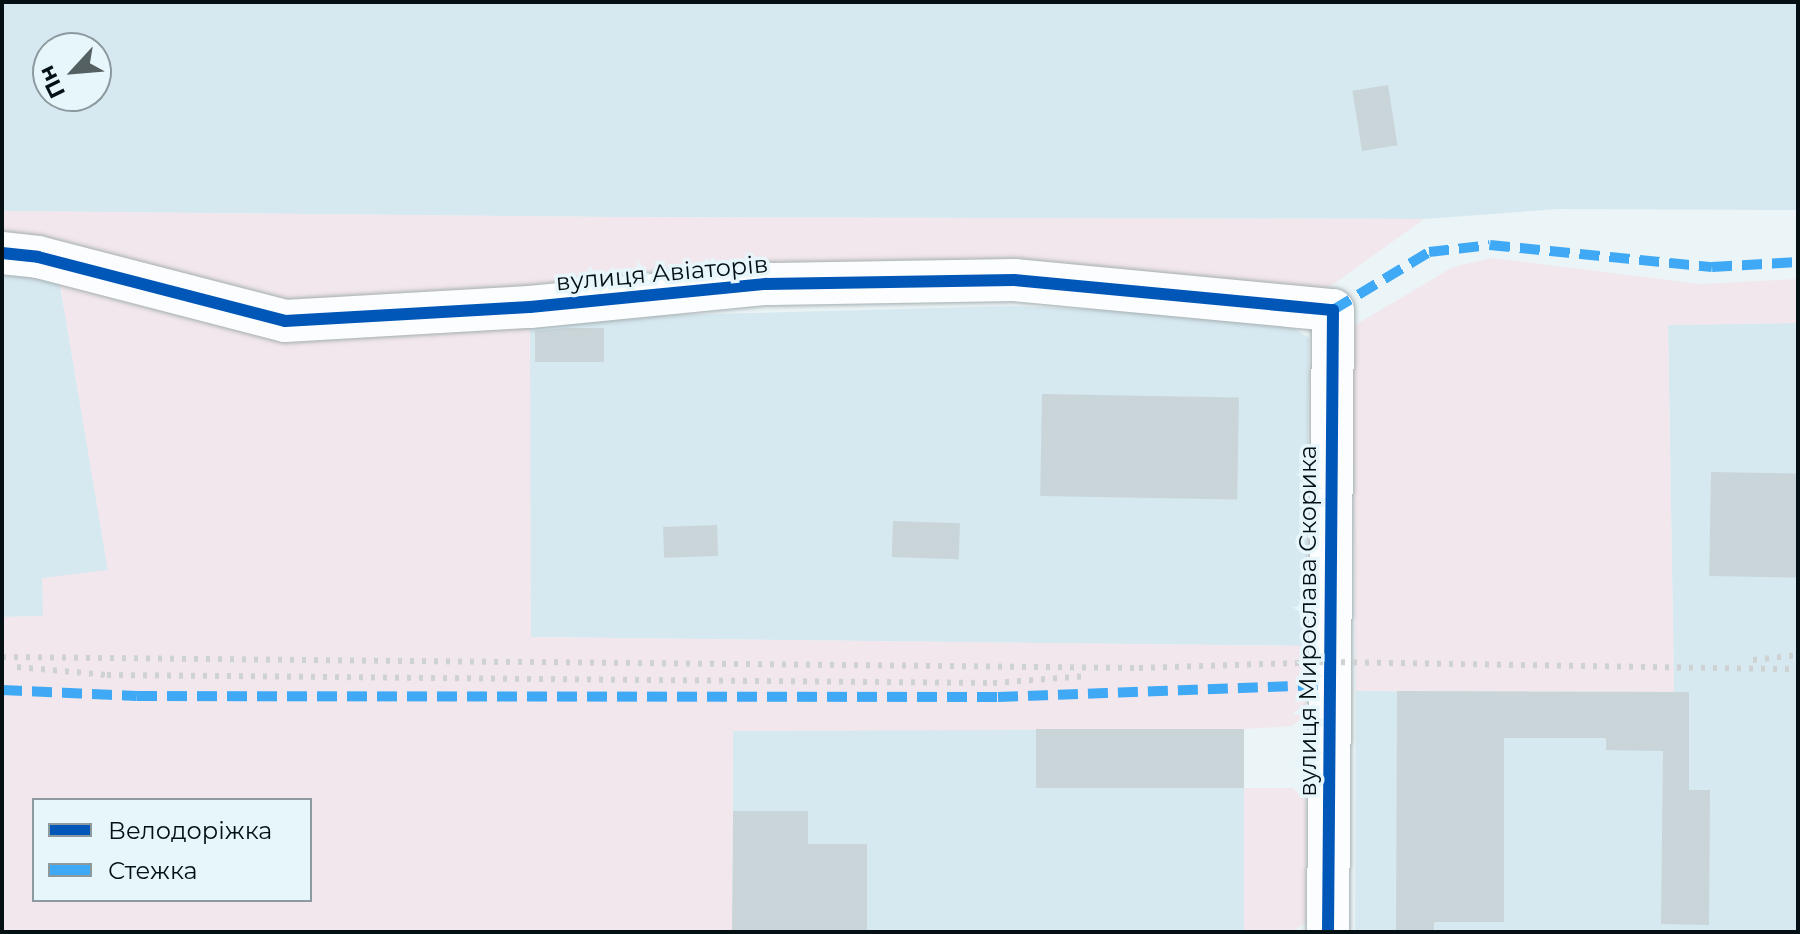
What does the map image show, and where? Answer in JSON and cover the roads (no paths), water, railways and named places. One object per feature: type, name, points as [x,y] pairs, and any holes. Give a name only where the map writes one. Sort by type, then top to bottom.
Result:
[{"type":"street","name":"вулиця Авіаторів","points":[[2,253],[38,257],[285,321],[530,307],[766,284],[1014,280],[1333,310]]},
{"type":"street","name":"вулиця Мирослава Скорика","points":[[1328,932],[1333,310]]},
{"type":"railway","points":[[1753,660],[1798,655]]},
{"type":"railway","points":[[2,657],[1139,668],[1329,662],[1798,669]]},
{"type":"railway","points":[[17,667],[107,675],[993,683],[1088,676]]}]
